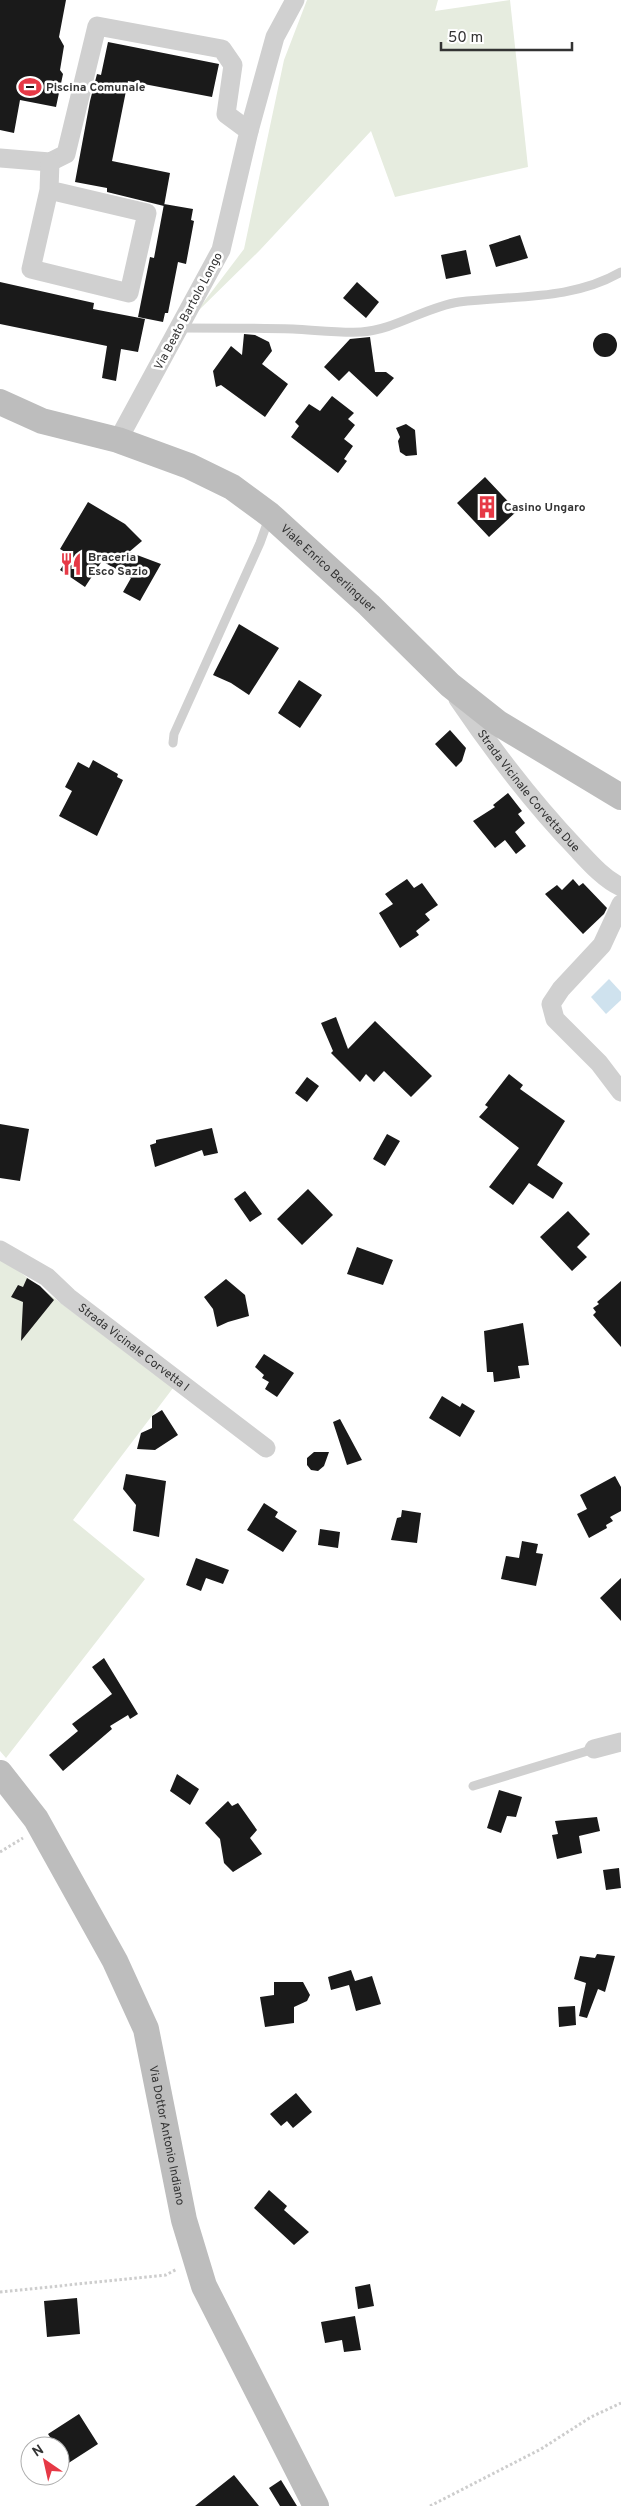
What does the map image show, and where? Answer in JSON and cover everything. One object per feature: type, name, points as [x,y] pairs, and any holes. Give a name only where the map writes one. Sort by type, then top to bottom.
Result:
[{"type":"main road","name":"Viale Enrico Berlinguer","points":[[0,402],[42,421],[118,440],[189,466],[232,487],[270,515],[370,605],[450,685],[498,723],[621,797]]},
{"type":"main road","name":"Via Dottor Antonio Indiano","points":[[0,1773],[41,1828],[115,1961],[146,2029],[184,2220],[204,2286],[316,2506]]},
{"type":"street","name":"Via Beato Bartolo Longo","points":[[118,440],[221,250],[249,132],[275,37],[295,0]]},
{"type":"street","points":[[0,158],[50,162],[66,154],[97,26],[222,49],[233,65],[226,114],[249,132]]},
{"type":"street","points":[[49,190],[147,213],[129,293],[31,269],[49,190],[50,162]]},
{"type":"street","name":"Strada Vicinale Corvetta Due","points":[[450,685],[478,728],[546,817],[595,868],[614,884],[621,886]]},
{"type":"street","points":[[621,904],[602,945],[561,989],[552,1004],[555,1019],[599,1063],[621,1092]]},
{"type":"street","name":"Strada Vicinale Corvetta I","points":[[0,1250],[47,1277],[68,1297],[266,1448]]},
{"type":"street","points":[[594,1748],[621,1742]]},
{"type":"lane","points":[[179,328],[239,327],[362,332],[389,326],[457,302],[518,299],[574,290],[610,278],[621,272]]},
{"type":"lane","points":[[173,742],[174,734],[260,544],[270,515]]},
{"type":"lane","points":[[473,1786],[594,1748]]},
{"type":"path","points":[[0,1852],[41,1828]]},
{"type":"path","points":[[0,2292],[166,2275],[196,2259]]},
{"type":"path","points":[[430,2506],[541,2449],[591,2417],[621,2403]]},
{"type":"shaded area","points":[[307,0],[438,0],[435,11],[510,0],[528,167],[395,197],[371,131],[260,250],[194,315],[244,249],[284,60]]},
{"type":"shaded area","points":[[0,1257],[173,1388],[73,1520],[145,1579],[6,1758],[0,1751]]},
{"type":"water","points":[[609,979],[621,992],[621,1000],[606,1014],[591,997]]},
{"type":"building","points":[[0,0],[66,0],[59,37],[64,46],[60,70],[63,74],[56,107],[20,100],[14,133],[0,130]]},
{"type":"building","points":[[108,42],[219,64],[212,97],[128,81],[112,161],[170,173],[164,206],[107,192],[107,188],[75,182],[90,101],[97,74],[101,75]]},
{"type":"building","points":[[164,204],[193,209],[191,220],[194,221],[186,264],[178,262],[168,313],[165,313],[163,322],[138,317],[150,257],[154,258]]},
{"type":"building","points":[[520,235],[528,258],[496,267],[489,245]]},
{"type":"building","points":[[466,250],[471,274],[446,279],[441,255]]},
{"type":"building","points":[[0,282],[94,303],[93,309],[145,319],[138,352],[121,349],[116,381],[102,378],[107,346],[0,324]]},
{"type":"building","points":[[357,282],[379,302],[366,318],[343,298]]},
{"type":"building","points":[[605,333],[610,334],[616,340],[616,350],[610,356],[605,357],[600,356],[594,350],[593,345],[594,340],[600,334]]},
{"type":"building","points":[[244,334],[255,335],[269,342],[272,351],[262,364],[288,384],[265,417],[221,385],[216,387],[213,371],[231,346],[242,355]]},
{"type":"building","points":[[370,337],[375,372],[386,372],[394,378],[377,397],[349,371],[339,381],[324,367],[350,339]]},
{"type":"building","points":[[332,396],[354,413],[348,419],[355,425],[344,439],[353,446],[344,459],[347,461],[338,473],[291,437],[299,426],[295,422],[309,404],[320,411]]},
{"type":"building","points":[[406,424],[415,430],[417,455],[406,456],[400,452],[398,441],[400,437],[396,428]]},
{"type":"building","name":"Casino Ungaro","points":[[485,477],[517,511],[489,537],[457,503]]},
{"type":"building","points":[[88,502],[125,524],[142,541],[129,552],[161,564],[140,601],[123,592],[131,578],[102,561],[85,587],[60,570],[70,555],[60,549]]},
{"type":"building","points":[[239,624],[279,648],[249,695],[231,683],[213,675]]},
{"type":"building","points":[[299,680],[322,695],[300,728],[278,713]]},
{"type":"building","points":[[450,730],[466,748],[462,761],[456,767],[435,744]]},
{"type":"building","points":[[93,760],[118,774],[117,777],[123,780],[97,836],[59,816],[72,791],[65,787],[78,762],[89,768]]},
{"type":"building","points":[[508,793],[522,811],[518,814],[525,823],[515,832],[526,846],[516,854],[505,840],[495,848],[473,821],[495,807],[493,805]]},
{"type":"building","points":[[407,879],[414,888],[422,883],[438,905],[425,914],[430,920],[416,931],[419,935],[400,948],[379,913],[393,904],[385,894]]},
{"type":"building","points":[[573,879],[579,886],[583,883],[607,908],[604,914],[583,934],[545,894],[557,885],[562,890]]},
{"type":"building","points":[[336,1017],[348,1049],[375,1021],[432,1076],[411,1097],[384,1071],[374,1082],[366,1074],[360,1082],[331,1053],[333,1051],[321,1023]]},
{"type":"building","points":[[509,1074],[523,1085],[520,1089],[565,1121],[537,1165],[563,1183],[553,1199],[529,1183],[513,1205],[489,1187],[519,1148],[479,1117],[488,1107],[485,1105]]},
{"type":"building","points":[[307,1077],[319,1086],[307,1102],[295,1093]]},
{"type":"building","points":[[0,1124],[29,1129],[20,1181],[0,1178]]},
{"type":"building","points":[[212,1128],[218,1153],[204,1156],[202,1150],[155,1167],[150,1145],[156,1143],[156,1140]]},
{"type":"building","points":[[387,1134],[400,1141],[385,1166],[373,1159]]},
{"type":"building","points":[[308,1189],[333,1215],[302,1245],[277,1219]]},
{"type":"building","points":[[245,1191],[262,1214],[250,1222],[234,1199]]},
{"type":"building","points":[[568,1211],[590,1234],[577,1247],[587,1257],[572,1271],[540,1237]]},
{"type":"building","points":[[357,1247],[393,1260],[383,1285],[347,1274]]},
{"type":"building","points":[[27,1278],[40,1286],[54,1300],[21,1341],[23,1302],[11,1297],[18,1285],[23,1287]]},
{"type":"building","points":[[226,1279],[245,1295],[249,1316],[217,1327],[213,1309],[204,1297]]},
{"type":"building","points":[[621,1281],[621,1347],[593,1315],[596,1312],[593,1308],[599,1304],[597,1302]]},
{"type":"building","points":[[523,1323],[529,1365],[518,1366],[520,1378],[494,1382],[493,1372],[487,1372],[484,1331]]},
{"type":"building","points":[[264,1354],[294,1373],[277,1397],[265,1389],[269,1382],[262,1378],[264,1375],[255,1367]]},
{"type":"building","points":[[442,1396],[460,1407],[462,1403],[475,1411],[460,1437],[429,1418]]},
{"type":"building","points":[[162,1410],[178,1435],[155,1450],[137,1449],[141,1433],[152,1428],[152,1416]]},
{"type":"building","points":[[340,1419],[362,1460],[347,1465],[333,1422]]},
{"type":"building","points":[[314,1452],[329,1452],[324,1466],[318,1471],[311,1470],[307,1465],[307,1458]]},
{"type":"building","points":[[126,1474],[166,1481],[159,1537],[133,1531],[136,1505],[123,1489]]},
{"type":"building","points":[[615,1476],[621,1487],[621,1511],[610,1517],[613,1521],[606,1525],[607,1528],[589,1538],[577,1514],[587,1509],[580,1495]]},
{"type":"building","points":[[264,1503],[278,1512],[275,1517],[297,1531],[283,1552],[247,1530]]},
{"type":"building","points":[[402,1510],[421,1513],[417,1543],[391,1540],[397,1518],[401,1517]]},
{"type":"building","points":[[320,1529],[340,1532],[338,1548],[318,1545]]},
{"type":"building","points":[[522,1541],[538,1544],[536,1553],[543,1554],[536,1586],[501,1579],[506,1556],[519,1558]]},
{"type":"building","points":[[196,1558],[229,1570],[223,1584],[206,1578],[201,1591],[186,1585]]},
{"type":"building","points":[[621,1578],[621,1621],[600,1598]]},
{"type":"building","points":[[104,1658],[138,1714],[130,1719],[128,1715],[110,1726],[112,1729],[63,1771],[49,1755],[78,1731],[72,1724],[112,1694],[92,1667]]},
{"type":"building","points":[[177,1774],[199,1789],[190,1805],[170,1791]]},
{"type":"building","points":[[499,1790],[522,1797],[516,1817],[507,1816],[501,1833],[487,1828]]},
{"type":"building","points":[[228,1801],[232,1806],[238,1803],[257,1830],[250,1838],[262,1854],[233,1872],[224,1863],[220,1839],[205,1823]]},
{"type":"building","points":[[597,1817],[600,1831],[579,1836],[582,1853],[557,1859],[552,1835],[558,1834],[555,1821]]},
{"type":"building","points":[[619,1868],[621,1888],[606,1890],[603,1870]]},
{"type":"building","points":[[597,1954],[615,1956],[605,1992],[598,1989],[587,2018],[579,2016],[586,1983],[574,1979],[580,1956],[595,1958]]},
{"type":"building","points":[[351,1970],[355,1981],[372,1976],[381,2004],[356,2011],[349,1985],[331,1990],[328,1977]]},
{"type":"building","points":[[274,1982],[303,1982],[310,1995],[307,2001],[294,2007],[294,2023],[265,2027],[260,1997],[274,1995]]},
{"type":"building","points":[[575,2006],[576,2025],[559,2027],[558,2007]]},
{"type":"building","points":[[296,2093],[312,2112],[293,2128],[287,2121],[281,2126],[270,2114]]},
{"type":"building","points":[[269,2190],[287,2206],[284,2210],[309,2232],[294,2245],[254,2208]]},
{"type":"building","points":[[370,2284],[374,2306],[358,2309],[355,2287]]},
{"type":"building","points":[[77,2298],[80,2334],[47,2337],[44,2301]]},
{"type":"building","points":[[355,2316],[361,2350],[344,2352],[342,2340],[325,2343],[321,2322]]},
{"type":"building","points":[[79,2414],[98,2444],[70,2462],[70,2436],[49,2436],[48,2434]]},
{"type":"building","points":[[234,2475],[259,2506],[195,2506]]},
{"type":"building","points":[[281,2480],[297,2506],[280,2506],[269,2488]]},
{"type":"place","name":"Piscina Comunale","points":[[30,87]]},
{"type":"place","name":"Casino Ungaro","points":[[487,507]]},
{"type":"place","name":"Braceria Esco Sazio","points":[[71,564]]}]
